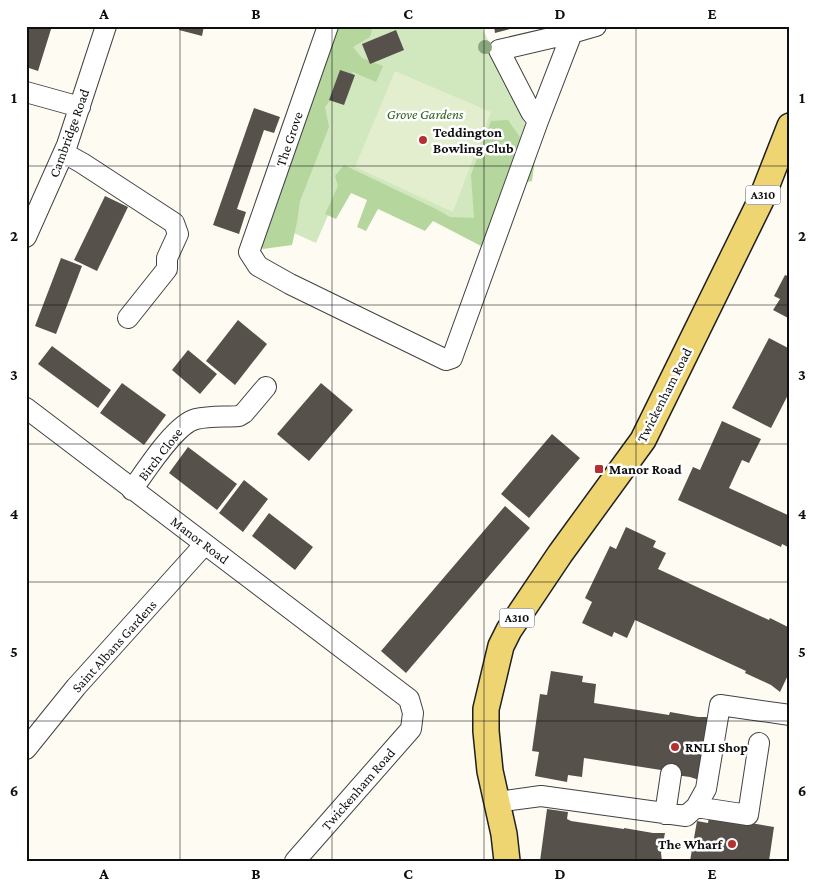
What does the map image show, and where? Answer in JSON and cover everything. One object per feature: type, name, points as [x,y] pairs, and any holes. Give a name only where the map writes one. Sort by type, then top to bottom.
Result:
[{"type":"main road","name":"Twickenham Road","points":[[497,802],[490,771],[486,709],[500,646],[560,554],[643,440],[758,207],[790,126]]},
{"type":"main road","name":"A310","points":[[497,802],[504,834],[507,861]]},
{"type":"street","name":"Cambridge Road","points":[[26,236],[64,153],[106,26]]},
{"type":"street","name":"The Grove","points":[[328,26],[249,252],[258,266],[290,284],[446,360],[452,358],[538,121]]},
{"type":"street","points":[[538,121],[531,112],[500,50],[596,26]]},
{"type":"street","points":[[538,121],[572,33]]},
{"type":"street","points":[[26,92],[80,107]]},
{"type":"street","points":[[64,153],[174,223],[178,234],[167,258],[167,269],[128,318]]},
{"type":"street","name":"Birch Close","points":[[132,490],[161,448],[183,425],[195,419],[244,414],[266,387]]},
{"type":"street","name":"Manor Road","points":[[26,408],[409,699],[413,714]]},
{"type":"street","name":"Saint Albans Gardens","points":[[26,749],[76,687],[205,544]]},
{"type":"street","points":[[497,802],[540,796],[686,816],[696,808],[706,789],[720,705],[790,715]]},
{"type":"street","name":"Twickenham Road","points":[[295,861],[411,729],[413,714]]},
{"type":"street","points":[[696,808],[748,815],[759,743]]},
{"type":"street","points":[[665,814],[672,774]]},
{"type":"green space","points":[[333,26],[368,26],[372,30],[370,37],[353,47],[362,58],[383,66],[376,82],[353,72],[325,107],[329,127],[300,201],[292,245],[263,249],[251,228]]},
{"type":"green space","name":"Grove Gardens","points":[[336,26],[481,26],[519,104],[527,131],[487,237],[345,176],[316,243],[267,221]]},
{"type":"green space","name":"Teddington Bowling Club","points":[[395,71],[491,112],[453,212],[355,167]]},
{"type":"green space","points":[[508,120],[535,159],[532,181],[522,183],[493,237],[481,246],[433,221],[425,231],[378,209],[366,231],[357,227],[367,200],[351,193],[336,219],[325,214],[338,186],[335,176],[344,165],[450,217],[474,218],[471,175],[491,121]]},
{"type":"building","points":[[26,26],[52,26],[38,71],[26,67]]},
{"type":"building","points":[[180,26],[204,26],[202,36],[179,30]]},
{"type":"building","points":[[494,26],[518,26],[518,27],[495,33]]},
{"type":"building","points":[[396,30],[404,50],[370,64],[362,44]]},
{"type":"building","points":[[340,70],[355,75],[344,105],[329,100]]},
{"type":"building","points":[[254,108],[280,117],[274,133],[264,130],[237,209],[246,212],[239,234],[213,225]]},
{"type":"building","points":[[105,196],[128,207],[97,271],[74,260]]},
{"type":"building","points":[[61,258],[82,266],[56,334],[35,326]]},
{"type":"building","points":[[785,275],[790,277],[790,319],[773,310],[780,299],[774,296]]},
{"type":"building","points":[[238,320],[267,344],[235,385],[206,361]]},
{"type":"building","points":[[769,338],[790,349],[790,391],[771,428],[732,408]]},
{"type":"building","points":[[52,346],[111,390],[98,408],[38,364]]},
{"type":"building","points":[[188,350],[217,374],[200,394],[172,370]]},
{"type":"building","points":[[122,383],[166,415],[144,445],[100,413]]},
{"type":"building","points":[[321,383],[353,410],[309,461],[277,434]]},
{"type":"building","points":[[722,421],[761,439],[749,463],[742,460],[729,488],[790,516],[790,548],[782,544],[781,547],[678,500],[693,467],[700,470]]},
{"type":"building","points":[[552,434],[580,458],[529,518],[501,494]]},
{"type":"building","points":[[188,447],[237,484],[217,510],[169,473]]},
{"type":"building","points":[[244,480],[268,499],[243,532],[219,513]]},
{"type":"building","points":[[505,506],[530,528],[406,673],[381,651]]},
{"type":"building","points":[[269,513],[313,547],[295,570],[252,536]]},
{"type":"building","points":[[626,527],[656,541],[653,547],[666,553],[658,569],[790,628],[790,671],[780,692],[771,685],[745,673],[746,671],[635,620],[627,638],[614,632],[612,637],[582,623],[592,602],[585,598],[610,546],[616,549]]},
{"type":"building","points":[[551,671],[583,676],[582,682],[596,684],[594,703],[669,715],[670,712],[710,717],[706,747],[700,749],[705,751],[699,780],[661,773],[661,770],[584,758],[582,777],[568,775],[567,782],[535,776],[539,752],[532,751],[540,694],[547,695]]},
{"type":"building","points":[[547,809],[568,812],[567,819],[571,821],[653,833],[665,833],[661,853],[662,861],[540,861]]},
{"type":"building","name":"The Wharf","points":[[709,816],[774,827],[769,861],[690,861],[697,821],[708,823]]},
{"type":"place","name":"Teddington Bowling Club","points":[[423,140]]},
{"type":"place","name":"Manor Road","points":[[599,469]]},
{"type":"place","name":"RNLI Shop","points":[[675,747]]},
{"type":"place","name":"The Wharf","points":[[732,844]]}]
